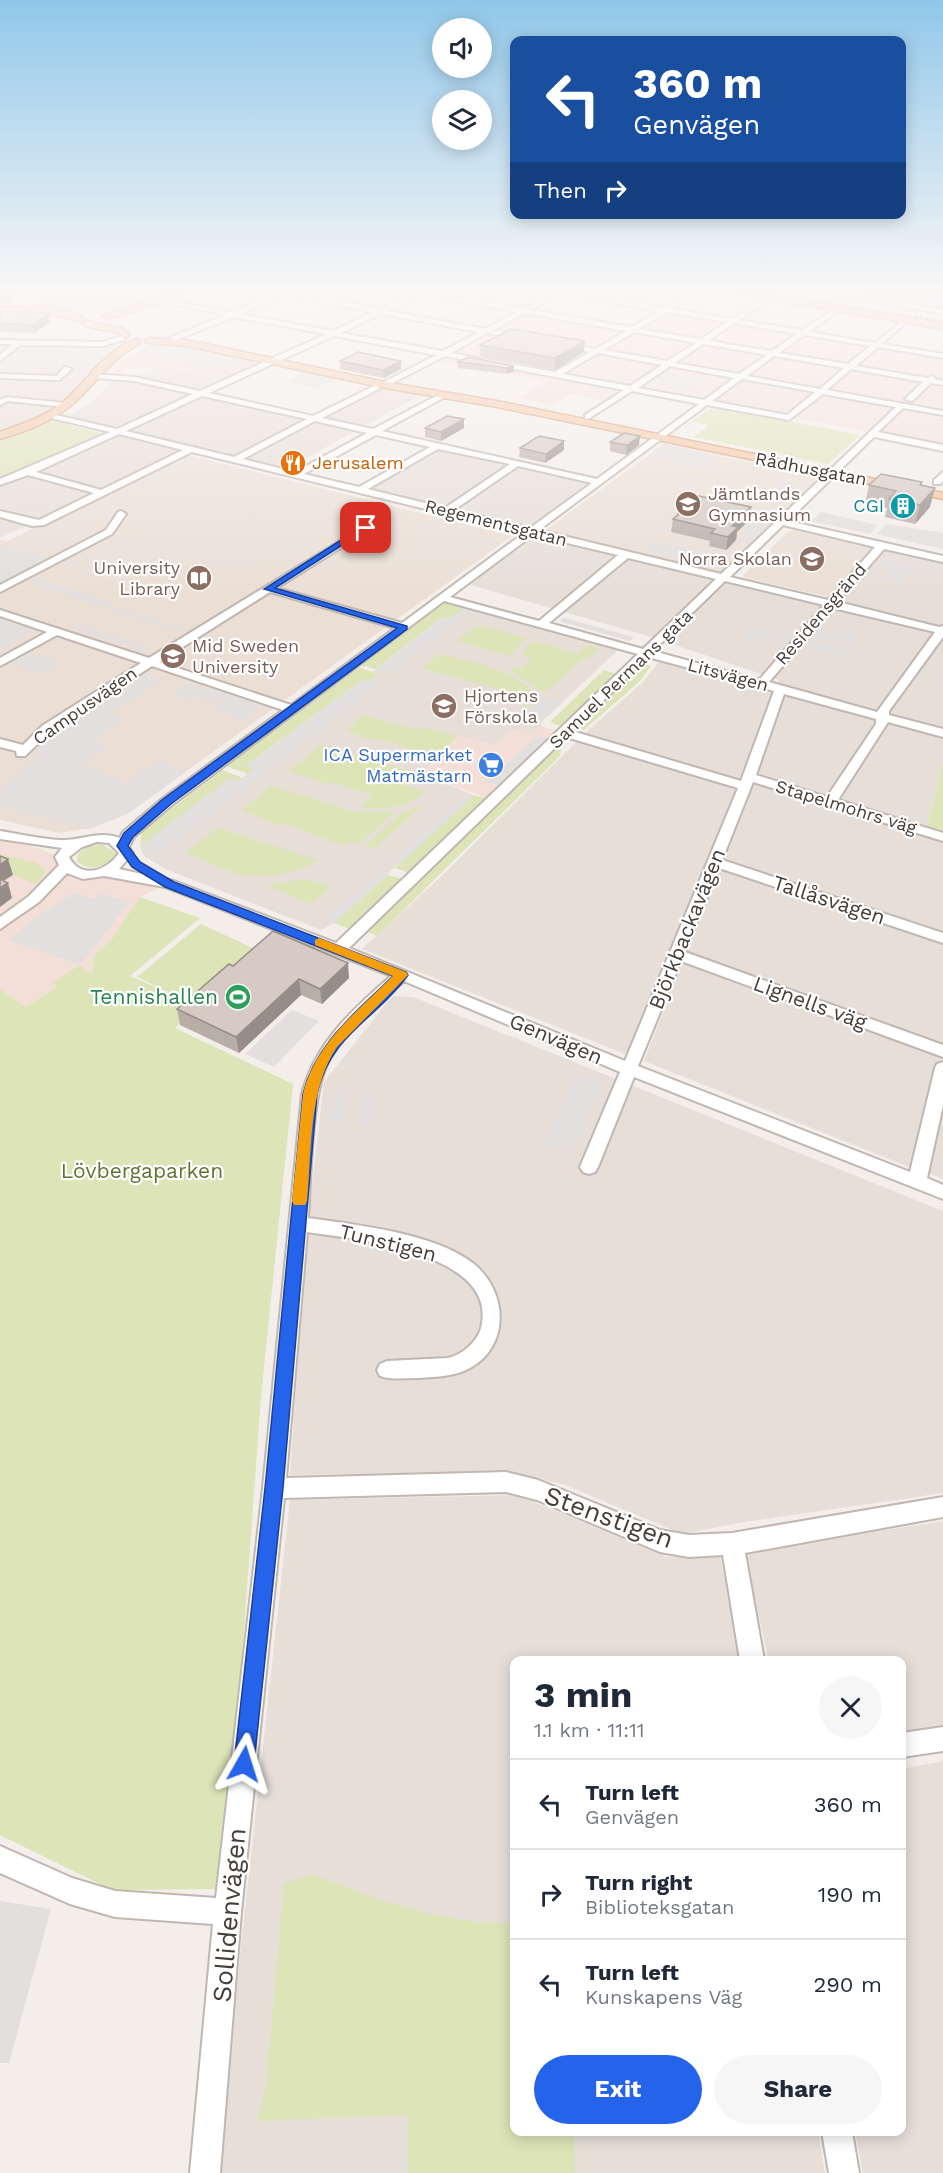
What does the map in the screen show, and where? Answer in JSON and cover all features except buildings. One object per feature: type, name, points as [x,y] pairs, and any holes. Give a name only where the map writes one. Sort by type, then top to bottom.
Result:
[{"type":"main road","points":[[0,436],[50,415],[78,392]]},
{"type":"main road","name":"Rådhusgatan","points":[[428,392],[836,471],[943,496]]},
{"type":"main road","name":"Rådhusgatan","points":[[448,392],[588,417],[662,436]]},
{"type":"main road","name":"Rådhusgatan","points":[[836,471],[941,482]]},
{"type":"street","points":[[195,392],[601,482]]},
{"type":"street","points":[[0,482],[28,472],[205,392]]},
{"type":"street","points":[[234,460],[367,392]]},
{"type":"street","points":[[588,417],[626,392]]},
{"type":"street","points":[[653,392],[709,401],[789,418],[819,392]]},
{"type":"street","points":[[0,924],[34,899],[86,875],[104,872],[123,860],[128,835],[167,802],[720,392]]},
{"type":"street","points":[[821,392],[943,413]]},
{"type":"street","points":[[909,399],[916,392]]},
{"type":"street","points":[[296,475],[442,395]]},
{"type":"street","points":[[0,403],[7,399],[65,405]]},
{"type":"street","name":"Samuel Permans gata","points":[[339,950],[902,406]]},
{"type":"street","name":"Regementsgatan","points":[[50,415],[830,605],[942,630]]},
{"type":"street","points":[[874,434],[943,447]]},
{"type":"street","points":[[360,490],[437,447]]},
{"type":"street","points":[[0,514],[40,523],[191,449]]},
{"type":"street","points":[[446,511],[516,464]]},
{"type":"street","points":[[28,472],[103,493]]},
{"type":"street","points":[[0,589],[109,532],[121,514]]},
{"type":"street","points":[[780,522],[943,559]]},
{"type":"street","name":"Campusvägen","points":[[0,743],[23,751],[46,729],[366,528]]},
{"type":"street","name":"Residensgränd","points":[[761,684],[882,545]]},
{"type":"street","points":[[542,624],[626,554]]},
{"type":"street","points":[[268,589],[404,627]]},
{"type":"street","name":"Litsvägen","points":[[443,598],[943,733]]},
{"type":"street","points":[[0,613],[291,709]]},
{"type":"street","points":[[4,656],[51,629]]},
{"type":"street","points":[[830,802],[882,724],[883,711],[942,630]]},
{"type":"street","name":"Björkbackavägen","points":[[589,1167],[748,781],[780,689]]},
{"type":"street","name":"Stapelmohrs väg","points":[[566,733],[830,802],[943,837]]},
{"type":"street","points":[[0,835],[58,844],[76,844],[106,838],[167,802]]},
{"type":"street","points":[[0,835],[64,862],[73,873],[86,875]]},
{"type":"street","name":"Genvägen","points":[[106,838],[124,849],[136,864],[170,884],[402,975],[629,1069],[943,1192]]},
{"type":"street","points":[[34,899],[76,844]]},
{"type":"street","name":"Tallåsvägen","points":[[714,862],[943,938]]},
{"type":"street","name":"Genvägen","points":[[104,872],[170,884]]},
{"type":"street","name":"Lignells väg","points":[[678,955],[943,1051]]},
{"type":"street","name":"Sollidenvägen","points":[[205,2173],[228,1912],[274,1488],[310,1094],[322,1058],[402,975]]},
{"type":"street","points":[[917,1182],[943,1068]]},
{"type":"street","name":"Tunstigen","points":[[298,1224],[357,1233],[433,1251],[472,1272],[487,1292],[492,1309],[491,1326],[483,1345],[472,1356],[456,1365],[387,1370]]},
{"type":"street","name":"Stenstigen","points":[[274,1488],[506,1482],[538,1490],[660,1541],[689,1546],[732,1544],[943,1507]]},
{"type":"street","points":[[732,1544],[751,1656]]},
{"type":"street","points":[[906,1744],[943,1739]]},
{"type":"street","points":[[0,1859],[70,1891],[115,1904],[228,1912]]},
{"type":"street","points":[[838,2136],[844,2173]]},
{"type":"shaded area","points":[[0,392],[72,392],[41,414],[0,432]]},
{"type":"shaded area","points":[[102,392],[197,392],[191,395],[314,422],[369,392],[409,392],[421,395],[286,469],[192,447],[0,538],[0,485],[124,432],[68,416],[96,399]]},
{"type":"shaded area","points":[[528,392],[623,392],[608,402],[570,394],[553,405],[519,398]]},
{"type":"shaded area","points":[[660,392],[943,392],[943,446]]},
{"type":"shaded area","name":"Jämtlands Gymnasium","points":[[664,444],[821,477],[721,575],[544,531]]},
{"type":"shaded area","points":[[664,444],[720,456],[705,468],[649,456]]},
{"type":"shaded area","points":[[442,446],[594,480],[527,528],[367,489]]},
{"type":"shaded area","name":"Mid Sweden University","points":[[184,454],[512,536],[127,814],[92,828],[59,833],[0,820],[0,540],[8,541]]},
{"type":"shaded area","points":[[783,481],[798,484],[780,501],[752,495],[756,492],[769,494]]},
{"type":"shaded area","points":[[821,512],[878,525],[870,534],[811,521]]},
{"type":"shaded area","points":[[752,519],[770,524],[749,544],[735,541],[747,530],[742,528]]},
{"type":"shaded area","points":[[887,524],[943,533],[943,549],[876,534]]},
{"type":"shaded area","name":"Norra Skolan","points":[[790,530],[872,548],[829,597],[745,578],[743,575]]},
{"type":"shaded area","points":[[532,534],[825,605],[880,545],[943,559],[943,763],[927,825],[943,830],[943,1044],[682,951],[630,1056],[362,949],[446,872],[578,740],[741,787],[779,680],[648,636],[464,583]]},
{"type":"shaded area","points":[[655,540],[699,551],[696,563],[644,550]]},
{"type":"shaded area","points":[[4,545],[48,559],[0,583],[0,561],[3,559],[0,557],[0,547]]},
{"type":"shaded area","points":[[884,558],[915,565],[901,583],[884,579],[892,569],[878,565]]},
{"type":"shaded area","points":[[34,578],[117,604],[109,608],[26,582]]},
{"type":"shaded area","points":[[118,608],[188,630],[181,632],[110,610]]},
{"type":"shaded area","points":[[464,608],[619,649],[541,722],[541,726],[532,734],[495,745],[458,736],[422,774],[474,795],[334,923],[321,930],[165,869],[144,856],[140,846],[230,778],[238,781],[363,679],[370,681],[377,673],[372,672],[444,617],[450,619]]},
{"type":"shaded area","points":[[463,609],[471,611],[390,674],[375,669],[444,617],[450,619]]},
{"type":"shaded area","points":[[564,618],[634,637],[630,641],[559,621]]},
{"type":"shaded area","points":[[4,620],[35,630],[0,649],[0,622]]},
{"type":"shaded area","points":[[74,623],[145,647],[147,652],[72,628]]},
{"type":"shaded area","points":[[754,627],[793,636],[789,641],[768,636],[763,642],[744,637]]},
{"type":"shaded area","points":[[815,630],[837,636],[841,631],[860,632],[854,640],[861,642],[857,648],[811,636]]},
{"type":"shaded area","points":[[808,640],[852,651],[846,658],[802,646]]},
{"type":"shaded area","points":[[30,652],[61,663],[42,674],[10,663]]},
{"type":"shaded area","points":[[659,662],[772,693],[739,780],[585,733],[642,683]]},
{"type":"shaded area","points":[[143,673],[163,680],[109,714],[122,720],[95,739],[107,746],[82,764],[126,783],[158,761],[187,771],[127,814],[92,828],[0,807],[0,791],[37,753],[42,738]]},
{"type":"shaded area","points":[[363,679],[379,684],[209,816],[157,854],[140,846],[230,778],[238,781],[243,778],[254,769],[246,766]]},
{"type":"shaded area","points":[[189,684],[220,689],[266,704],[244,720],[214,709],[216,703],[196,697],[187,700],[172,694]]},
{"type":"shaded area","points":[[542,697],[562,703],[541,722],[521,716]]},
{"type":"shaded area","points":[[541,726],[560,732],[490,799],[421,774],[433,764],[434,757],[458,736],[495,745],[513,729],[532,734]]},
{"type":"shaded area","points":[[537,736],[552,739],[502,786],[487,782]]},
{"type":"shaded area","points":[[467,794],[473,796],[401,863],[394,860]]},
{"type":"shaded area","points":[[0,835],[62,857],[73,873],[104,872],[169,884],[140,897],[112,939],[94,956],[92,975],[0,1050]]},
{"type":"shaded area","points":[[381,872],[388,875],[334,923],[326,919]]},
{"type":"shaded area","points":[[74,893],[94,899],[101,893],[130,902],[80,965],[9,940],[34,918]]},
{"type":"shaded area","points":[[683,962],[942,1053],[914,1169],[644,1061]]},
{"type":"shaded area","points":[[392,996],[413,997],[943,1211],[943,1493],[744,1522],[682,1534],[565,1485],[511,1472],[290,1475],[306,1237],[324,1082]]},
{"type":"shaded area","points":[[292,1010],[319,1021],[274,1067],[245,1054]]},
{"type":"shaded area","points":[[579,1072],[604,1079],[571,1152],[544,1144]]},
{"type":"shaded area","points":[[336,1086],[349,1087],[344,1120],[331,1120]]},
{"type":"shaded area","points":[[371,1096],[371,1124],[359,1125],[359,1097]]},
{"type":"shaded area","points":[[943,1108],[943,1179],[928,1173]]},
{"type":"shaded area","points":[[517,1495],[667,1557],[721,1557],[738,1656],[510,1656],[510,2136],[819,2136],[825,2173],[221,2173],[236,1992],[290,1500]]},
{"type":"shaded area","points":[[943,1521],[943,1725],[906,1731],[906,1656],[768,1656],[743,1552]]},
{"type":"shaded area","points":[[943,1761],[943,2173],[863,2173],[856,2136],[906,2136],[906,1768]]},
{"type":"shaded area","points":[[0,1901],[51,1909],[9,2063],[0,2063]]},
{"type":"green space","points":[[713,407],[860,435],[828,464],[694,437],[709,425],[692,421]]},
{"type":"green space","points":[[49,420],[104,434],[0,480],[0,440]]},
{"type":"green space","points":[[442,602],[464,608],[450,619],[443,617],[375,669],[360,665]]},
{"type":"green space","points":[[478,625],[527,638],[509,656],[457,641]]},
{"type":"green space","points":[[532,641],[578,654],[587,646],[600,648],[582,660],[545,692],[511,671],[513,667],[520,669],[532,658],[522,655]]},
{"type":"green space","points":[[440,654],[506,673],[529,688],[538,698],[528,707],[522,706],[531,698],[421,668]]},
{"type":"green space","points":[[644,664],[651,666],[639,682],[584,730],[578,728]]},
{"type":"green space","points":[[356,666],[378,674],[369,681],[363,679],[247,765],[254,769],[248,774],[221,764]]},
{"type":"green space","points":[[604,670],[617,674],[562,727],[550,722]]},
{"type":"green space","points":[[362,715],[406,727],[436,730],[458,736],[434,757],[388,741],[361,737],[347,730]]},
{"type":"green space","points":[[322,744],[419,774],[407,785],[426,792],[411,802],[395,807],[378,809],[360,807],[372,795],[288,771]]},
{"type":"green space","points":[[559,744],[562,745],[560,756],[377,936],[368,932],[401,896]]},
{"type":"green space","points":[[943,763],[943,830],[927,826]]},
{"type":"green space","points":[[222,770],[243,778],[140,846],[142,831]]},
{"type":"green space","points":[[271,786],[353,811],[395,812],[358,844],[350,841],[343,846],[284,823],[281,826],[241,810]]},
{"type":"green space","points":[[474,795],[490,799],[413,874],[395,868]]},
{"type":"green space","points":[[422,806],[374,849],[366,846],[406,811]]},
{"type":"green space","points":[[218,828],[318,860],[291,872],[259,876],[226,870],[186,852]]},
{"type":"green space","points":[[104,845],[115,853],[115,856],[102,866],[86,867],[77,861],[83,850],[91,846]]},
{"type":"green space","points":[[0,854],[36,863],[44,869],[44,875],[37,883],[33,883],[0,869]]},
{"type":"green space","points":[[388,875],[405,880],[352,930],[334,923]]},
{"type":"green space","points":[[304,879],[332,886],[311,904],[266,885]]},
{"type":"green space","name":"Lövbergaparken","points":[[140,897],[200,918],[130,976],[179,997],[137,977],[201,924],[259,951],[175,1028],[293,1084],[261,1397],[240,1684],[215,1889],[112,1890],[0,1835],[0,989],[26,1007],[57,987],[53,983],[80,965],[92,975],[94,956],[112,939]]},
{"type":"green space","points":[[314,1874],[387,1902],[412,1909],[463,1920],[510,1924],[510,2136],[574,2136],[575,2173],[408,2173],[408,2115],[257,2121],[266,2087],[284,1884]]},
{"type":"slow traffic","points":[[300,1201],[310,1094],[322,1058],[387,987],[402,975],[319,942]]},
{"type":"place","name":"Jerusalem","points":[[293,463]]},
{"type":"place","name":"Jämtlands Gymnasium","points":[[688,504]]},
{"type":"place","name":"CGI","points":[[903,506]]},
{"type":"place","name":"Norra Skolan","points":[[812,559]]},
{"type":"place","name":"University Library","points":[[199,578]]},
{"type":"place","name":"Mid Sweden University","points":[[173,656]]},
{"type":"place","name":"Hjortens Förskola","points":[[444,706]]},
{"type":"place","name":"ICA Supermarket Matmästarn","points":[[491,765]]},
{"type":"place","name":"Tennishallen","points":[[238,997]]},
{"type":"route","points":[[244,1764],[274,1488],[310,1094],[322,1058],[387,987],[402,975],[170,884],[136,864],[123,846],[128,835],[167,802],[404,627],[268,589],[366,528]]}]
